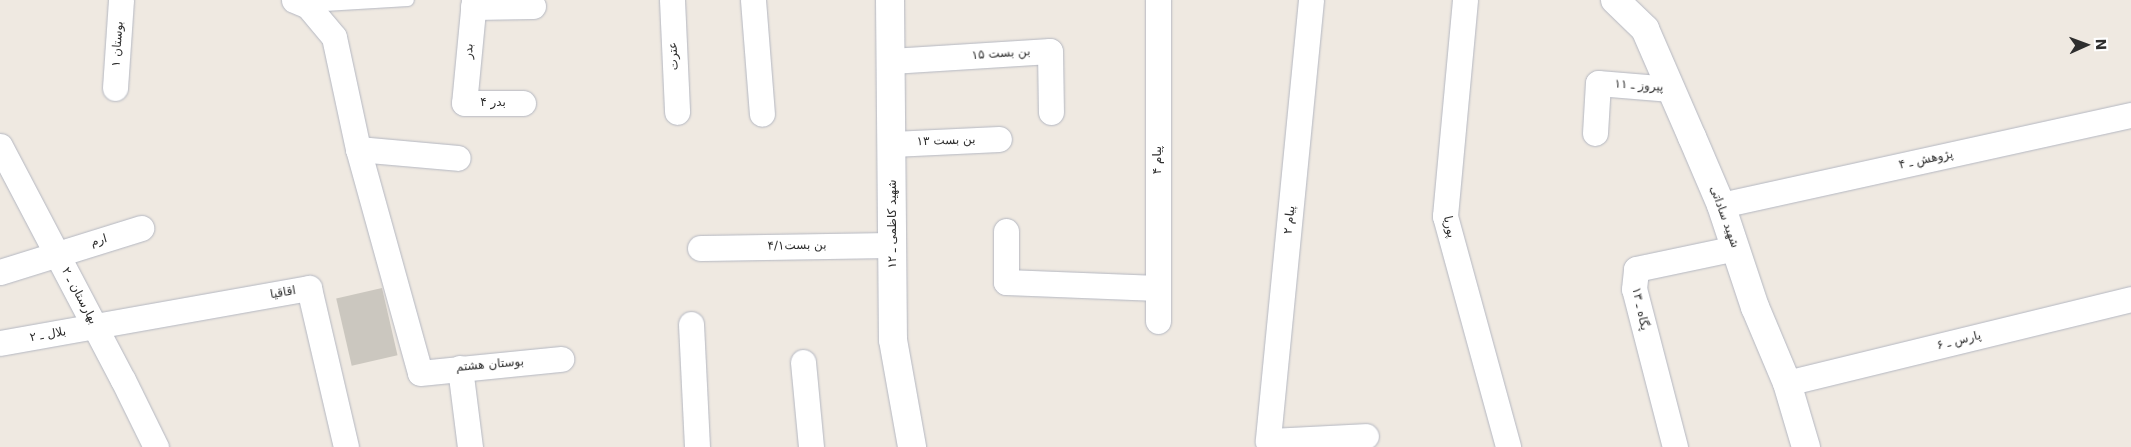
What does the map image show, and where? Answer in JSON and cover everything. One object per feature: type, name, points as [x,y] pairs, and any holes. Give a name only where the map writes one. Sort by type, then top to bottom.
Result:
[{"type":"street","name":"بوستان ۱","points":[[115,88],[121,0]]},
{"type":"street","name":"عترت","points":[[672,0],[676,112]]},
{"type":"street","points":[[753,0],[762,114]]},
{"type":"street","name":"شهید کاظمی ـ ۱۲","points":[[890,0],[894,340],[912,447]]},
{"type":"street","name":"پیام ۴","points":[[1158,0],[1158,321]]},
{"type":"street","name":"پیام ۲","points":[[1311,0],[1268,440],[1366,436]]},
{"type":"street","name":"پوریا","points":[[1465,0],[1445,216],[1508,447]]},
{"type":"street","name":"شهید ساداتی","points":[[1615,0],[1645,30],[1721,205],[1755,307],[1787,383],[1806,447]]},
{"type":"street","points":[[301,3],[334,36],[358,150],[458,158]]},
{"type":"street","points":[[474,4],[533,6]]},
{"type":"street","name":"بدر","points":[[464,102],[474,4]]},
{"type":"street","name":"بن بست ۱۵","points":[[891,61],[1050,51],[1051,112]]},
{"type":"street","name":"پیروز ـ ۱۱","points":[[1595,133],[1598,83],[1671,89]]},
{"type":"street","name":"بدر ۴","points":[[464,102],[523,103]]},
{"type":"street","name":"پژوهش ـ ۴","points":[[1721,205],[2131,114]]},
{"type":"street","name":"بن بست ۱۳","points":[[892,144],[999,139]]},
{"type":"street","name":"بهارستان ـ ۲","points":[[0,146],[96,327],[156,447]]},
{"type":"street","name":"بوستان هشتم","points":[[358,150],[420,373],[560,359]]},
{"type":"street","name":"ارم","points":[[0,272],[141,228]]},
{"type":"street","points":[[1006,231],[1006,282],[1158,288]]},
{"type":"street","name":"بن بست۴/۱","points":[[700,248],[893,245]]},
{"type":"street","name":"پگاه ـ ۱۳","points":[[1675,447],[1634,289],[1636,269],[1736,248]]},
{"type":"street","name":"اقاقیا","points":[[96,327],[309,288],[346,447]]},
{"type":"street","name":"پارس ـ ۶","points":[[1787,383],[2131,299]]},
{"type":"street","points":[[691,324],[697,447]]},
{"type":"street","name":"بلال ـ ۲","points":[[0,343],[96,327]]},
{"type":"street","points":[[803,362],[811,447]]},
{"type":"street","points":[[460,368],[470,447]]},
{"type":"lane","points":[[301,3],[408,0]]},
{"type":"building","points":[[382,288],[398,355],[352,366],[336,299]]}]
